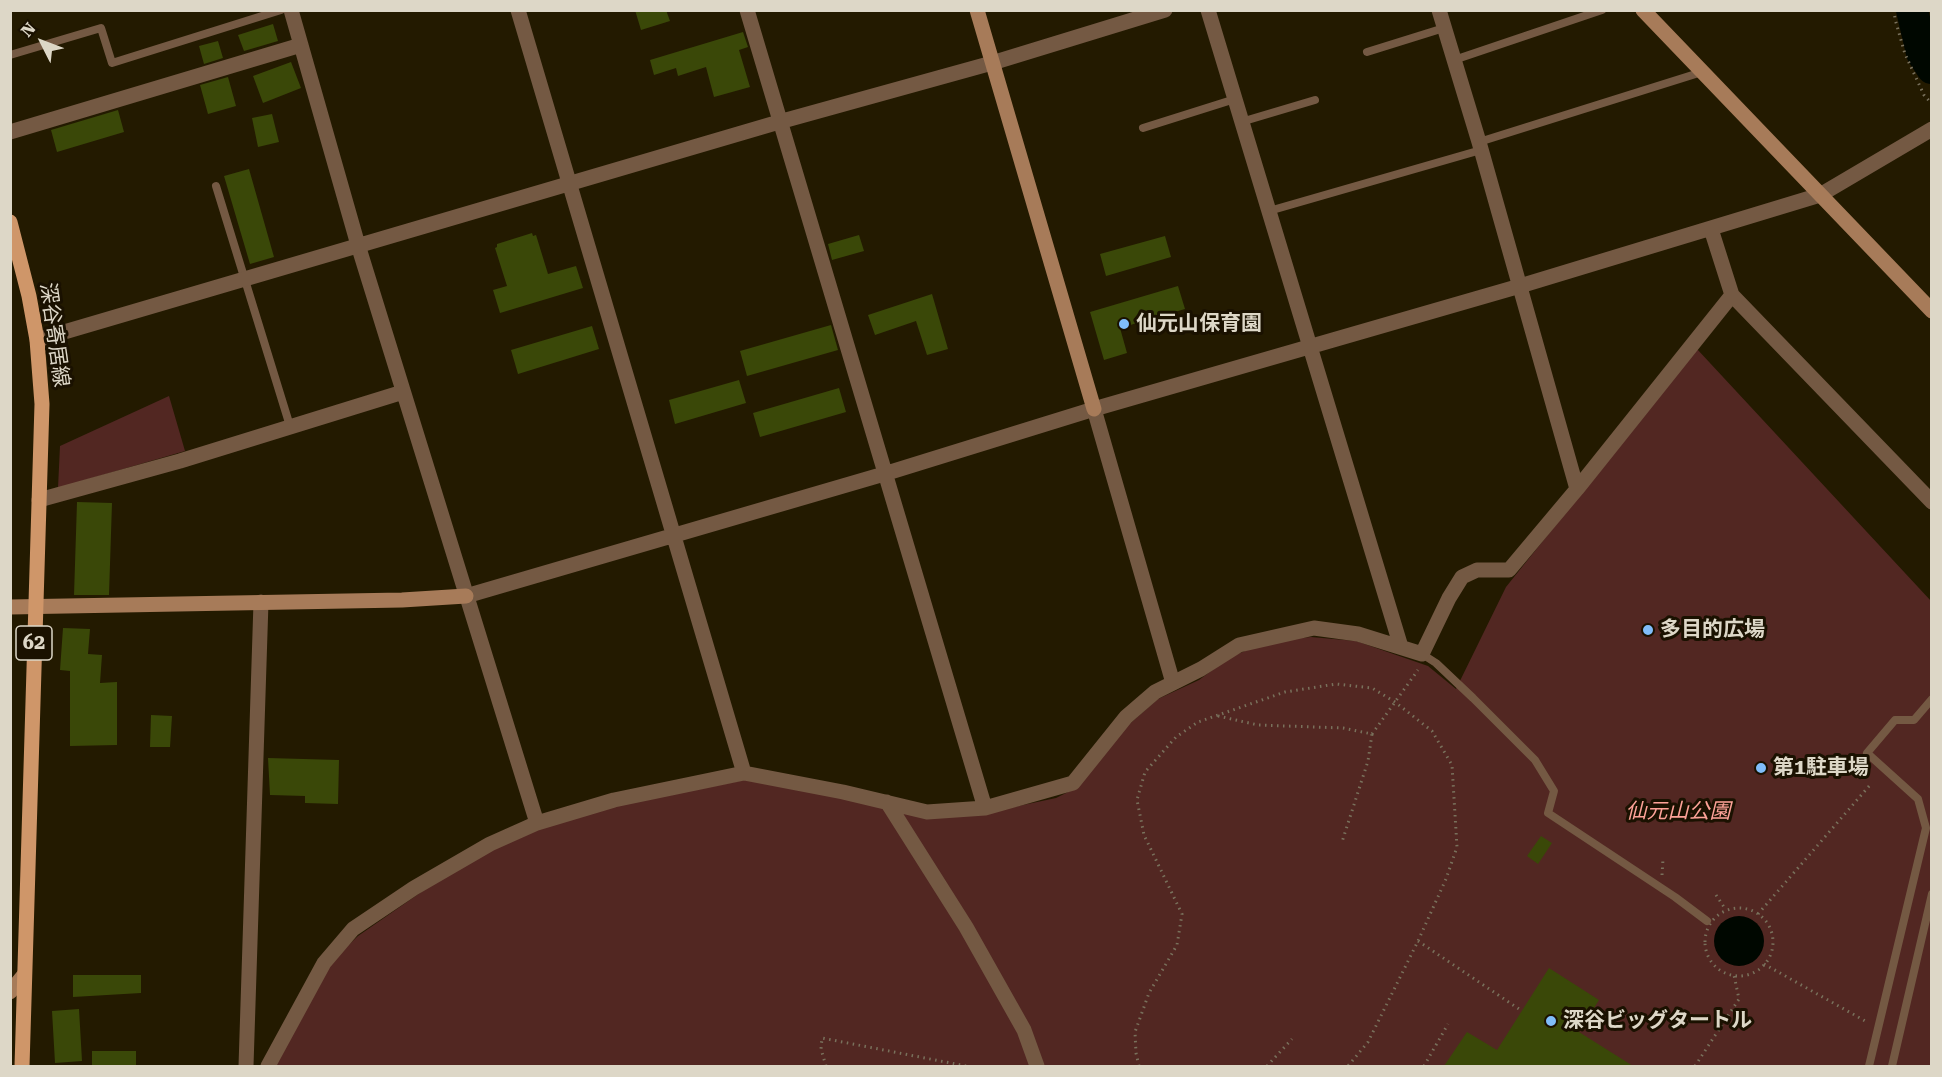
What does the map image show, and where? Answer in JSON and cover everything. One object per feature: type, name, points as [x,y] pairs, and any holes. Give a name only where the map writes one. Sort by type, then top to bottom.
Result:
[{"type":"main road","name":"深谷寄居線","points":[[10,222],[29,296],[37,340],[42,404],[22,1066]]},
{"type":"street","points":[[291,10],[358,245],[537,823]]},
{"type":"street","points":[[518,10],[744,773]]},
{"type":"street","points":[[747,10],[985,808]]},
{"type":"street","points":[[977,10],[1173,683]]},
{"type":"street","points":[[37,340],[779,122],[992,63],[1165,10]]},
{"type":"street","points":[[1208,10],[1401,647]]},
{"type":"street","points":[[1439,10],[1577,489]]},
{"type":"street","points":[[1643,10],[1932,311]]},
{"type":"street","points":[[10,132],[301,45]]},
{"type":"street","points":[[10,607],[402,600],[466,596],[884,474],[1094,409],[1520,286],[1820,195],[1932,129]]},
{"type":"street","points":[[1711,229],[1732,295],[1932,502]]},
{"type":"street","points":[[268,1066],[324,963],[353,929],[414,888],[490,844],[537,823],[614,800],[744,773],[927,812],[985,808],[1073,783],[1125,717],[1155,692],[1201,669],[1239,645],[1314,628],[1358,634],[1424,656],[1449,598],[1462,577],[1477,570],[1509,570],[1732,295]]},
{"type":"street","points":[[39,500],[180,461],[404,392]]},
{"type":"street","points":[[246,1066],[261,602]]},
{"type":"street","points":[[887,802],[977,948],[1024,1030],[1037,1066]]},
{"type":"street","points":[[10,992],[24,975]]},
{"type":"lane","points":[[10,55],[101,28],[112,63],[281,10]]},
{"type":"lane","points":[[1454,60],[1602,10]]},
{"type":"lane","points":[[1367,52],[1444,28]]},
{"type":"lane","points":[[1269,211],[1480,146],[1702,72]]},
{"type":"lane","points":[[1143,128],[1234,99]]},
{"type":"lane","points":[[1241,123],[1315,100]]},
{"type":"lane","points":[[216,186],[290,426]]},
{"type":"lane","points":[[1424,656],[1436,663],[1535,760],[1554,790],[1548,813],[1675,897],[1707,921]]},
{"type":"lane","points":[[1869,1066],[1926,828],[1918,799],[1867,753],[1894,720],[1914,720],[1932,699]]},
{"type":"lane","points":[[1893,1066],[1932,894]]},
{"type":"path","points":[[1894,10],[1905,54],[1923,95],[1932,104]]},
{"type":"path","points":[[1342,842],[1368,761],[1372,734],[1424,656]]},
{"type":"path","points":[[1139,1066],[1136,1053],[1136,1032],[1149,993],[1177,945],[1182,914],[1144,835],[1137,800],[1146,772],[1176,737],[1198,722],[1285,692],[1336,684],[1372,688],[1395,702],[1432,731],[1452,765],[1457,847],[1446,879],[1418,941],[1368,1042],[1348,1066]]},
{"type":"path","points":[[1216,716],[1258,725],[1343,728],[1372,734]]},
{"type":"path","points":[[1758,914],[1870,785]]},
{"type":"path","points":[[1716,895],[1726,910]]},
{"type":"path","points":[[1748,909],[1758,914],[1766,922],[1771,932],[1773,943],[1770,954],[1756,971],[1745,975],[1723,972],[1714,966],[1708,957],[1705,934],[1710,924],[1726,910],[1748,909]]},
{"type":"path","points":[[1418,941],[1522,1011]]},
{"type":"path","points":[[1764,964],[1873,1026]]},
{"type":"path","points":[[1695,1066],[1739,999],[1734,975]]},
{"type":"path","points":[[1424,1066],[1448,1024]]},
{"type":"path","points":[[826,1066],[821,1049],[822,1038],[966,1066]]},
{"type":"path","points":[[1267,1066],[1292,1039]]},
{"type":"green space","name":"仙元山公園","points":[[1697,349],[1931,601],[1931,1066],[274,1066],[333,960],[358,936],[430,886],[491,848],[539,828],[619,805],[749,779],[971,816],[1056,798],[1078,787],[1127,726],[1158,699],[1199,680],[1230,657],[1280,640],[1311,637],[1356,641],[1428,666],[1456,689],[1506,587]]},
{"type":"green space","points":[[169,396],[185,451],[58,488],[60,446]]},
{"type":"shaded area","points":[[1734,916],[1744,916],[1757,923],[1764,936],[1764,946],[1757,959],[1744,966],[1734,966],[1725,962],[1718,955],[1714,946],[1714,936],[1718,927],[1725,920]]},
{"type":"building","points":[[635,10],[666,10],[670,21],[641,30]]},
{"type":"building","points":[[273,24],[278,41],[244,51],[238,35]]},
{"type":"building","points":[[743,32],[748,47],[739,50],[750,87],[714,97],[706,67],[678,76],[676,68],[654,75],[650,60]]},
{"type":"building","points":[[218,41],[223,58],[204,64],[199,46]]},
{"type":"building","points":[[291,62],[301,88],[263,103],[253,76]]},
{"type":"building","points":[[228,77],[236,106],[208,114],[200,85]]},
{"type":"building","points":[[118,110],[124,132],[57,152],[51,130]]},
{"type":"building","points":[[272,114],[279,142],[258,147],[252,118]]},
{"type":"building","points":[[249,169],[274,257],[250,264],[224,176]]},
{"type":"building","points":[[532,233],[533,236],[536,235],[548,274],[576,266],[583,288],[500,313],[493,290],[507,286],[495,248],[497,244]]},
{"type":"building","points":[[859,235],[864,251],[832,260],[828,244]]},
{"type":"building","points":[[1165,236],[1171,257],[1106,276],[1100,254]]},
{"type":"building","points":[[1178,286],[1185,309],[1120,328],[1127,353],[1104,360],[1090,312]]},
{"type":"building","points":[[932,294],[948,349],[927,355],[916,321],[875,335],[868,315]]},
{"type":"building","points":[[831,325],[838,350],[747,376],[740,351]]},
{"type":"building","points":[[592,326],[599,349],[518,374],[511,350]]},
{"type":"building","points":[[739,380],[746,403],[675,424],[669,400]]},
{"type":"building","points":[[839,388],[846,412],[760,437],[753,413]]},
{"type":"building","points":[[77,502],[112,503],[109,595],[74,595]]},
{"type":"building","points":[[63,628],[90,629],[88,654],[102,655],[100,683],[117,682],[117,745],[70,746],[70,671],[60,670]]},
{"type":"building","points":[[151,715],[172,716],[170,747],[150,747]]},
{"type":"building","points":[[268,758],[339,760],[338,804],[305,803],[305,796],[270,795]]},
{"type":"building","points":[[1541,836],[1552,843],[1538,864],[1527,856]]},
{"type":"building","name":"深谷ビッグタートル","points":[[1549,968],[1599,1000],[1579,1032],[1633,1066],[1444,1066],[1467,1032],[1497,1050]]},
{"type":"building","points":[[73,975],[141,975],[141,993],[73,997]]},
{"type":"building","points":[[79,1009],[82,1061],[55,1063],[52,1011]]},
{"type":"building","points":[[92,1051],[136,1051],[136,1066],[92,1066]]},
{"type":"waterway","points":[[1912,10],[1922,53],[1932,68]]},
{"type":"place","name":"仙元山保育園","points":[[1124,324]]},
{"type":"place","name":"多目的広場","points":[[1648,630]]},
{"type":"place","name":"第1駐車場","points":[[1761,768]]},
{"type":"place","name":"深谷ビッグタートル","points":[[1551,1021]]}]
